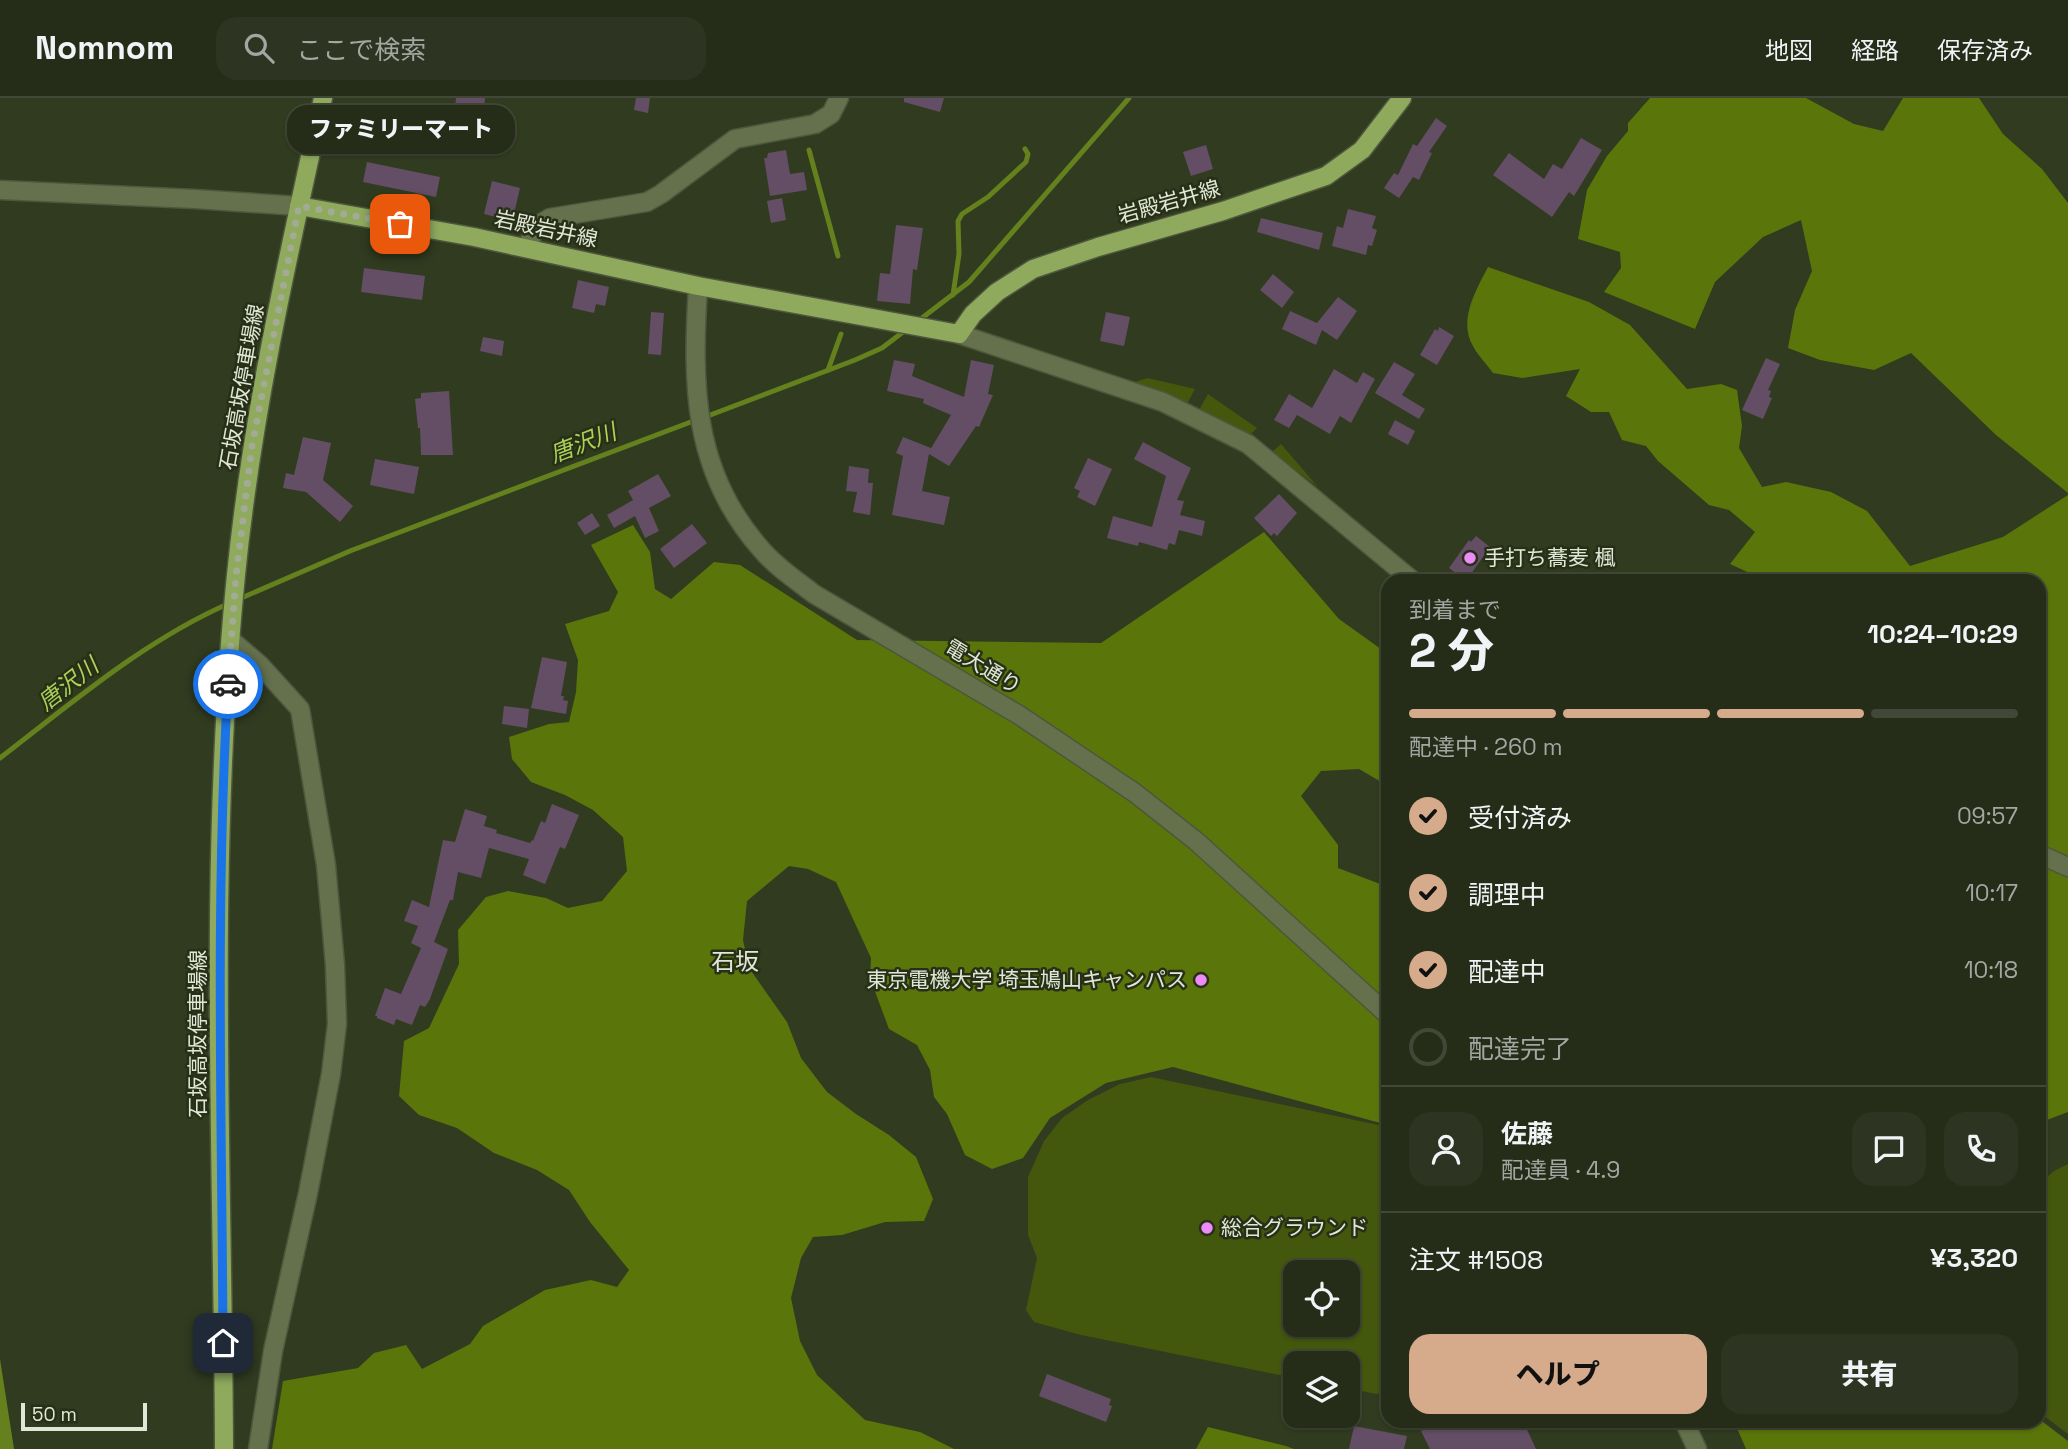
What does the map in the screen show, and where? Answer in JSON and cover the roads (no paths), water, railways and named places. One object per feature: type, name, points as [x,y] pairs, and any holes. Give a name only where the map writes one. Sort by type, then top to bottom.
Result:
[{"type":"main road","points":[[299,206],[323,98]]},
{"type":"main road","name":"岩殿岩井線","points":[[299,206],[526,247],[698,286],[959,334],[973,314],[997,292],[1033,269],[1223,211],[1326,176],[1362,150],[1402,98]]},
{"type":"main road","name":"石坂高坂停車場線","points":[[224,1449],[220,986],[222,776],[236,576],[252,446],[299,206]]},
{"type":"street","points":[[526,247],[537,226],[550,218],[647,202],[735,139],[815,124],[831,114],[839,98]]},
{"type":"street","points":[[0,190],[299,206]]},
{"type":"street","name":"電大通り","points":[[698,286],[696,395],[703,438],[713,469],[736,518],[762,551],[786,574],[847,614],[1019,715],[1135,793],[1196,841],[1381,1008]]},
{"type":"street","points":[[959,334],[1163,402],[1248,444],[1405,574]]},
{"type":"street","points":[[231,640],[260,665],[300,709],[326,865],[337,1024],[331,1074],[273,1351],[258,1449]]},
{"type":"street","points":[[2046,857],[2068,867]]},
{"type":"street","points":[[1687,1428],[1697,1449]]},
{"type":"waterway","name":"唐沢川","points":[[918,321],[969,282],[1129,98]]},
{"type":"waterway","points":[[953,295],[959,254],[958,221],[962,214],[988,197],[1026,162],[1028,154],[1025,149]]},
{"type":"waterway","points":[[809,150],[838,256]]},
{"type":"waterway","name":"唐沢川","points":[[705,417],[855,360],[882,348],[907,329]]},
{"type":"waterway","points":[[828,370],[841,334]]},
{"type":"waterway","name":"唐沢川","points":[[239,599],[350,551],[696,420]]},
{"type":"waterway","name":"唐沢川","points":[[0,758],[110,673],[168,635],[230,603]]},
{"type":"place","name":"ファミリーマート","points":[[400,224]]},
{"type":"place","name":"手打ち蕎麦 楓","points":[[1470,558]]},
{"type":"place","name":"東京電機大学 埼玉鳩山キャンパス","points":[[1201,980]]},
{"type":"place","name":"総合グラウンド","points":[[1207,1228]]},
{"type":"district","name":"石坂","points":[[735,962]]}]
